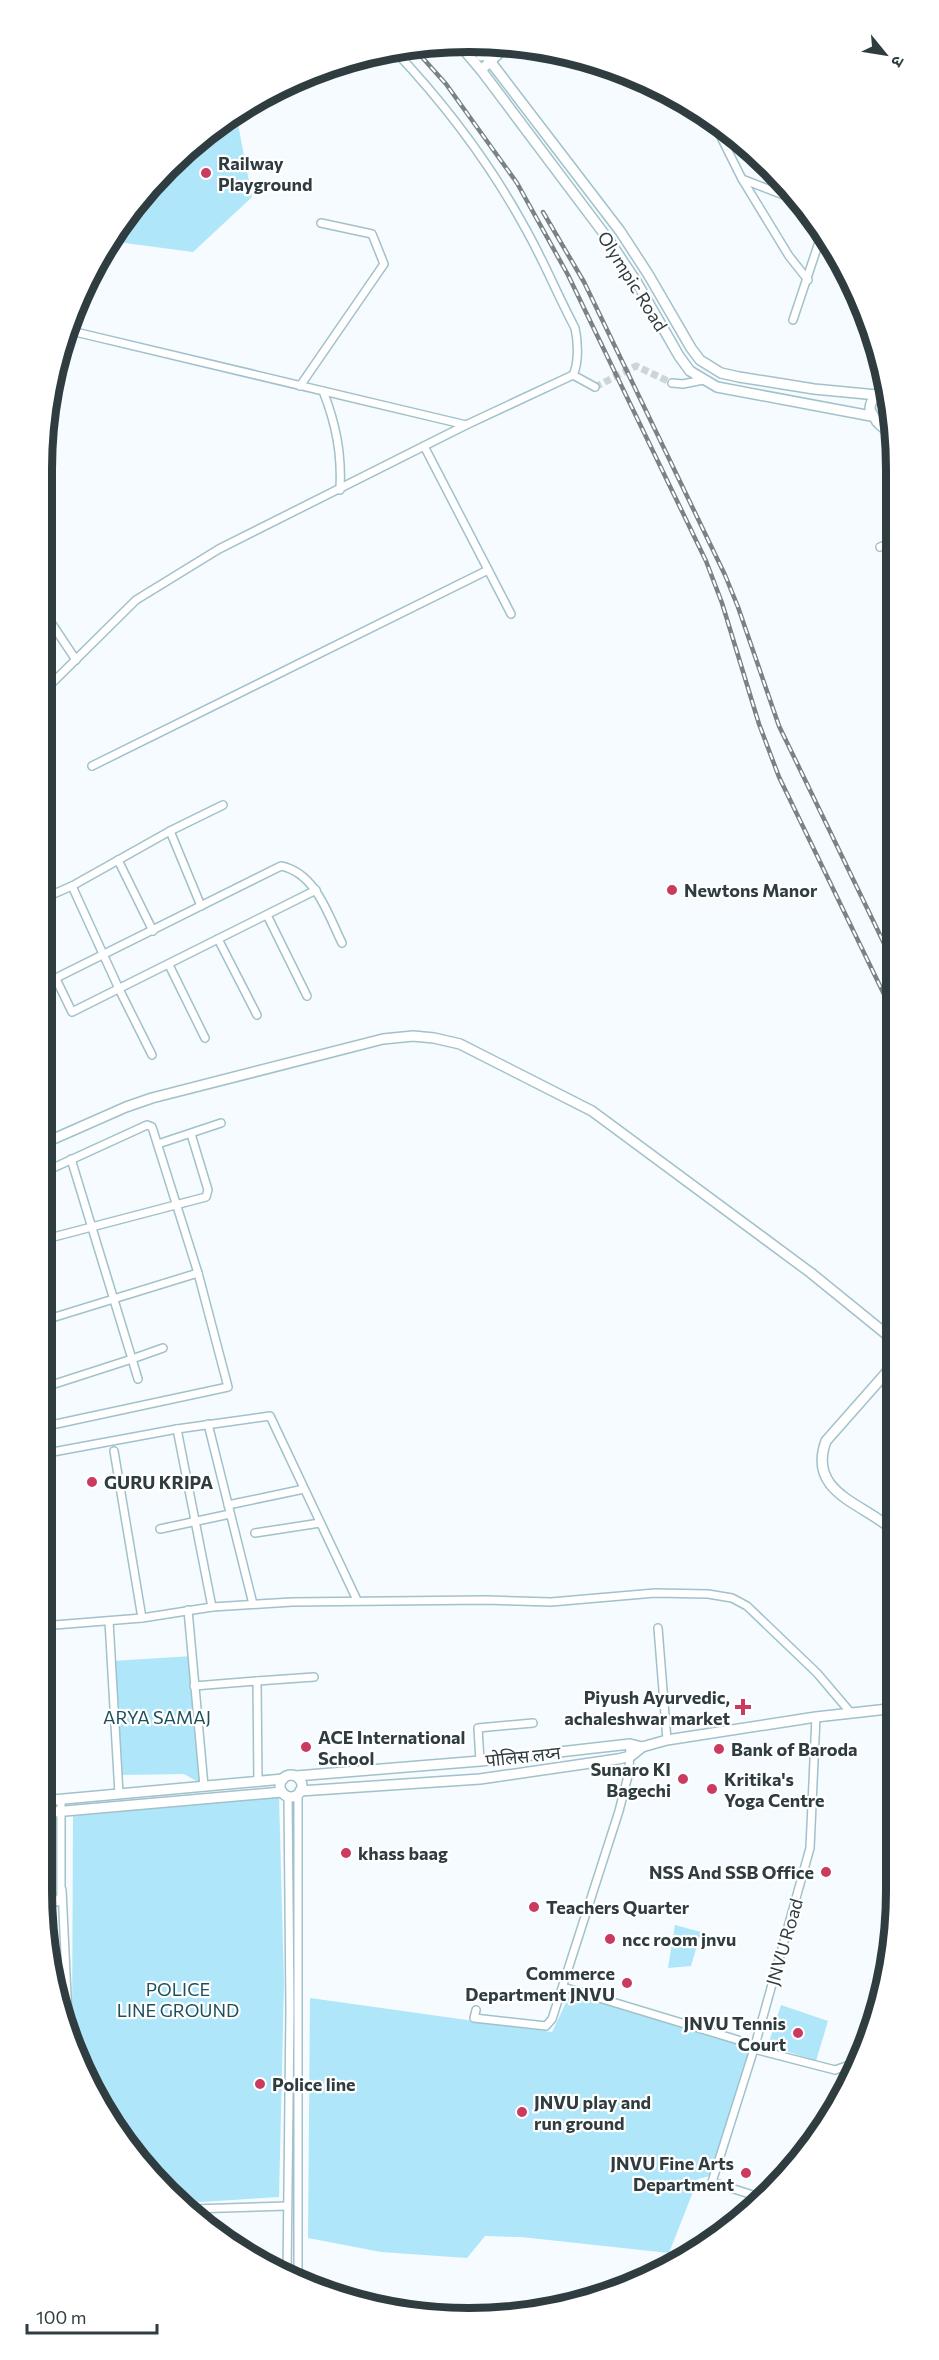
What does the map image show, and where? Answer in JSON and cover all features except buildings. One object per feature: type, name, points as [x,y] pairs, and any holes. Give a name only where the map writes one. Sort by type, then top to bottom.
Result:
[{"type":"street","name":"Olympic Road","points":[[466,52],[608,239],[636,281],[679,356],[690,370],[717,387],[874,419],[884,424]]},
{"type":"street","name":"Olympic Road","points":[[485,53],[620,231],[700,360],[722,373],[739,377],[814,389],[877,395]]},
{"type":"street","points":[[478,66],[485,53]]},
{"type":"street","points":[[478,66],[492,61],[500,53]]},
{"type":"street","points":[[52,683],[136,600],[219,549],[466,425],[573,375],[576,365],[575,328],[525,227],[476,149],[402,58]]},
{"type":"street","points":[[721,138],[742,179],[789,256],[808,280]]},
{"type":"street","points":[[742,179],[782,194]]},
{"type":"street","points":[[300,386],[384,264],[372,234],[321,224]]},
{"type":"street","points":[[793,320],[819,243]]},
{"type":"street","points":[[76,332],[466,425]]},
{"type":"street","points":[[573,375],[595,387]]},
{"type":"street","points":[[672,383],[683,384],[703,380]]},
{"type":"street","points":[[323,391],[334,420],[342,463],[340,490]]},
{"type":"street","points":[[877,395],[870,405],[874,419],[884,428]]},
{"type":"street","points":[[424,446],[511,614]]},
{"type":"street","points":[[880,547],[886,545]]},
{"type":"street","points":[[92,766],[488,570]]},
{"type":"street","points":[[52,624],[76,660]]},
{"type":"street","points":[[52,895],[223,805]]},
{"type":"street","points":[[170,831],[201,906]]},
{"type":"street","points":[[118,860],[153,931]]},
{"type":"street","points":[[52,981],[281,866],[291,868],[304,876],[316,890],[342,943]]},
{"type":"street","points":[[72,886],[152,1055]]},
{"type":"street","points":[[56,979],[72,1012],[316,890]]},
{"type":"street","points":[[267,915],[307,996]]},
{"type":"street","points":[[218,939],[257,1015]]},
{"type":"street","points":[[169,964],[205,1038]]},
{"type":"street","points":[[52,1140],[126,1107],[174,1092],[383,1039],[413,1036],[460,1044],[592,1111],[811,1273],[886,1334]]},
{"type":"street","points":[[158,1144],[221,1123]]},
{"type":"street","points":[[52,1169],[147,1125],[152,1127],[198,1274],[228,1387],[52,1425]]},
{"type":"street","points":[[52,1237],[206,1197],[208,1194],[191,1134]]},
{"type":"street","points":[[71,1160],[138,1379]]},
{"type":"street","points":[[52,1318],[198,1274]]},
{"type":"street","points":[[52,1385],[163,1348]]},
{"type":"street","points":[[886,1372],[826,1441],[822,1453],[825,1475],[838,1493],[886,1523]]},
{"type":"street","points":[[52,1452],[177,1429],[270,1416],[357,1600]]},
{"type":"street","points":[[208,1424],[253,1604]]},
{"type":"street","points":[[177,1429],[212,1607]]},
{"type":"street","points":[[114,1451],[142,1618]]},
{"type":"street","points":[[228,1505],[304,1489]]},
{"type":"street","points":[[160,1529],[230,1514]]},
{"type":"street","points":[[255,1533],[320,1523]]},
{"type":"street","points":[[52,1625],[142,1618],[188,1610],[253,1604],[357,1600],[551,1602],[655,1593],[708,1594],[732,1598],[747,1606],[818,1673],[851,1713]]},
{"type":"street","points":[[188,1610],[204,1786]]},
{"type":"street","points":[[109,1621],[119,1794]]},
{"type":"street","points":[[658,1628],[667,1740]]},
{"type":"street","points":[[195,1686],[314,1677]]},
{"type":"street","points":[[257,1681],[258,1781]]},
{"type":"street","name":"पोलिस लय्न","points":[[299,1792],[480,1779],[632,1756],[642,1747],[667,1740],[816,1717],[886,1709]]},
{"type":"street","name":"JNVU Road","points":[[753,2195],[712,2182],[754,2049],[810,1848],[816,1717]]},
{"type":"street","points":[[480,1761],[478,1728],[533,1723]]},
{"type":"street","points":[[477,2010],[474,2018],[546,2026],[552,2019],[619,1811],[632,1756],[630,1744]]},
{"type":"street","name":"पोलिस लय्न","points":[[296,1776],[480,1761],[630,1744],[642,1747]]},
{"type":"street","points":[[52,1801],[283,1779],[289,1775],[296,1776],[301,1781],[299,1792],[298,2270]]},
{"type":"street","points":[[283,1779],[280,1785],[285,1794],[290,2010],[287,2265]]},
{"type":"street","points":[[52,1812],[299,1792]]},
{"type":"street","points":[[61,1800],[67,1999]]},
{"type":"street","points":[[52,1902],[57,1902],[62,1890]]},
{"type":"street","points":[[563,1987],[738,2040],[754,2049],[835,2070],[847,2067]]},
{"type":"street","points":[[200,2208],[287,2206]]},
{"type":"green space","name":"Railway Playground","points":[[238,123],[252,197],[193,252],[120,242],[156,195],[175,175],[195,156]]},
{"type":"green space","name":"ARYA SAMAJ","points":[[192,1656],[202,1784],[184,1774],[121,1775],[112,1661]]},
{"type":"green space","name":"POLICE LINE GROUND","points":[[279,1797],[284,1983],[279,2197],[193,2202],[156,2165],[108,2099],[84,2050],[72,2015],[73,1816]]},
{"type":"green space","points":[[675,1925],[701,1932],[691,1966],[668,1968]]},
{"type":"green space","name":"JNVU play and run ground","points":[[572,1990],[754,2049],[714,2175],[698,2179],[669,2253],[521,2237],[485,2236],[467,2258],[381,2252],[308,2238],[310,1998],[552,2032]]},
{"type":"green space","name":"JNVU Tennis Court","points":[[781,2005],[828,2021],[816,2061],[768,2045]]},
{"type":"tunnel","points":[[595,387],[636,366],[672,383]]},
{"type":"railway","points":[[420,55],[446,84],[517,183],[568,275],[706,561],[722,603],[759,724],[779,777],[886,998]]},
{"type":"railway","points":[[543,212],[584,282],[725,575],[779,726],[886,947]]},
{"type":"place","name":"Railway Playground","points":[[206,173]]},
{"type":"place","name":"Newtons Manor","points":[[672,890]]},
{"type":"place","name":"GURU KRIPA","points":[[92,1482]]},
{"type":"place","name":"Piyush Ayurvedic, achaleshwar market","points":[[743,1707]]},
{"type":"place","name":"ACE International School","points":[[306,1747]]},
{"type":"place","name":"Bank of Baroda","points":[[719,1749]]},
{"type":"place","name":"Sunaro KI Bagechi","points":[[683,1779]]},
{"type":"place","name":"Kritika's Yoga Centre","points":[[712,1789]]},
{"type":"place","name":"khass baag","points":[[346,1853]]},
{"type":"place","name":"NSS And SSB Office","points":[[826,1872]]},
{"type":"place","name":"Teachers Quarter","points":[[534,1907]]},
{"type":"place","name":"ncc room jnvu","points":[[610,1939]]},
{"type":"place","name":"Commerce Department JNVU","points":[[627,1983]]},
{"type":"place","name":"JNVU Tennis Court","points":[[798,2033]]},
{"type":"place","name":"Police line","points":[[260,2084]]},
{"type":"place","name":"JNVU play and run ground","points":[[522,2112]]},
{"type":"place","name":"JNVU Fine Arts Department","points":[[746,2173]]}]
